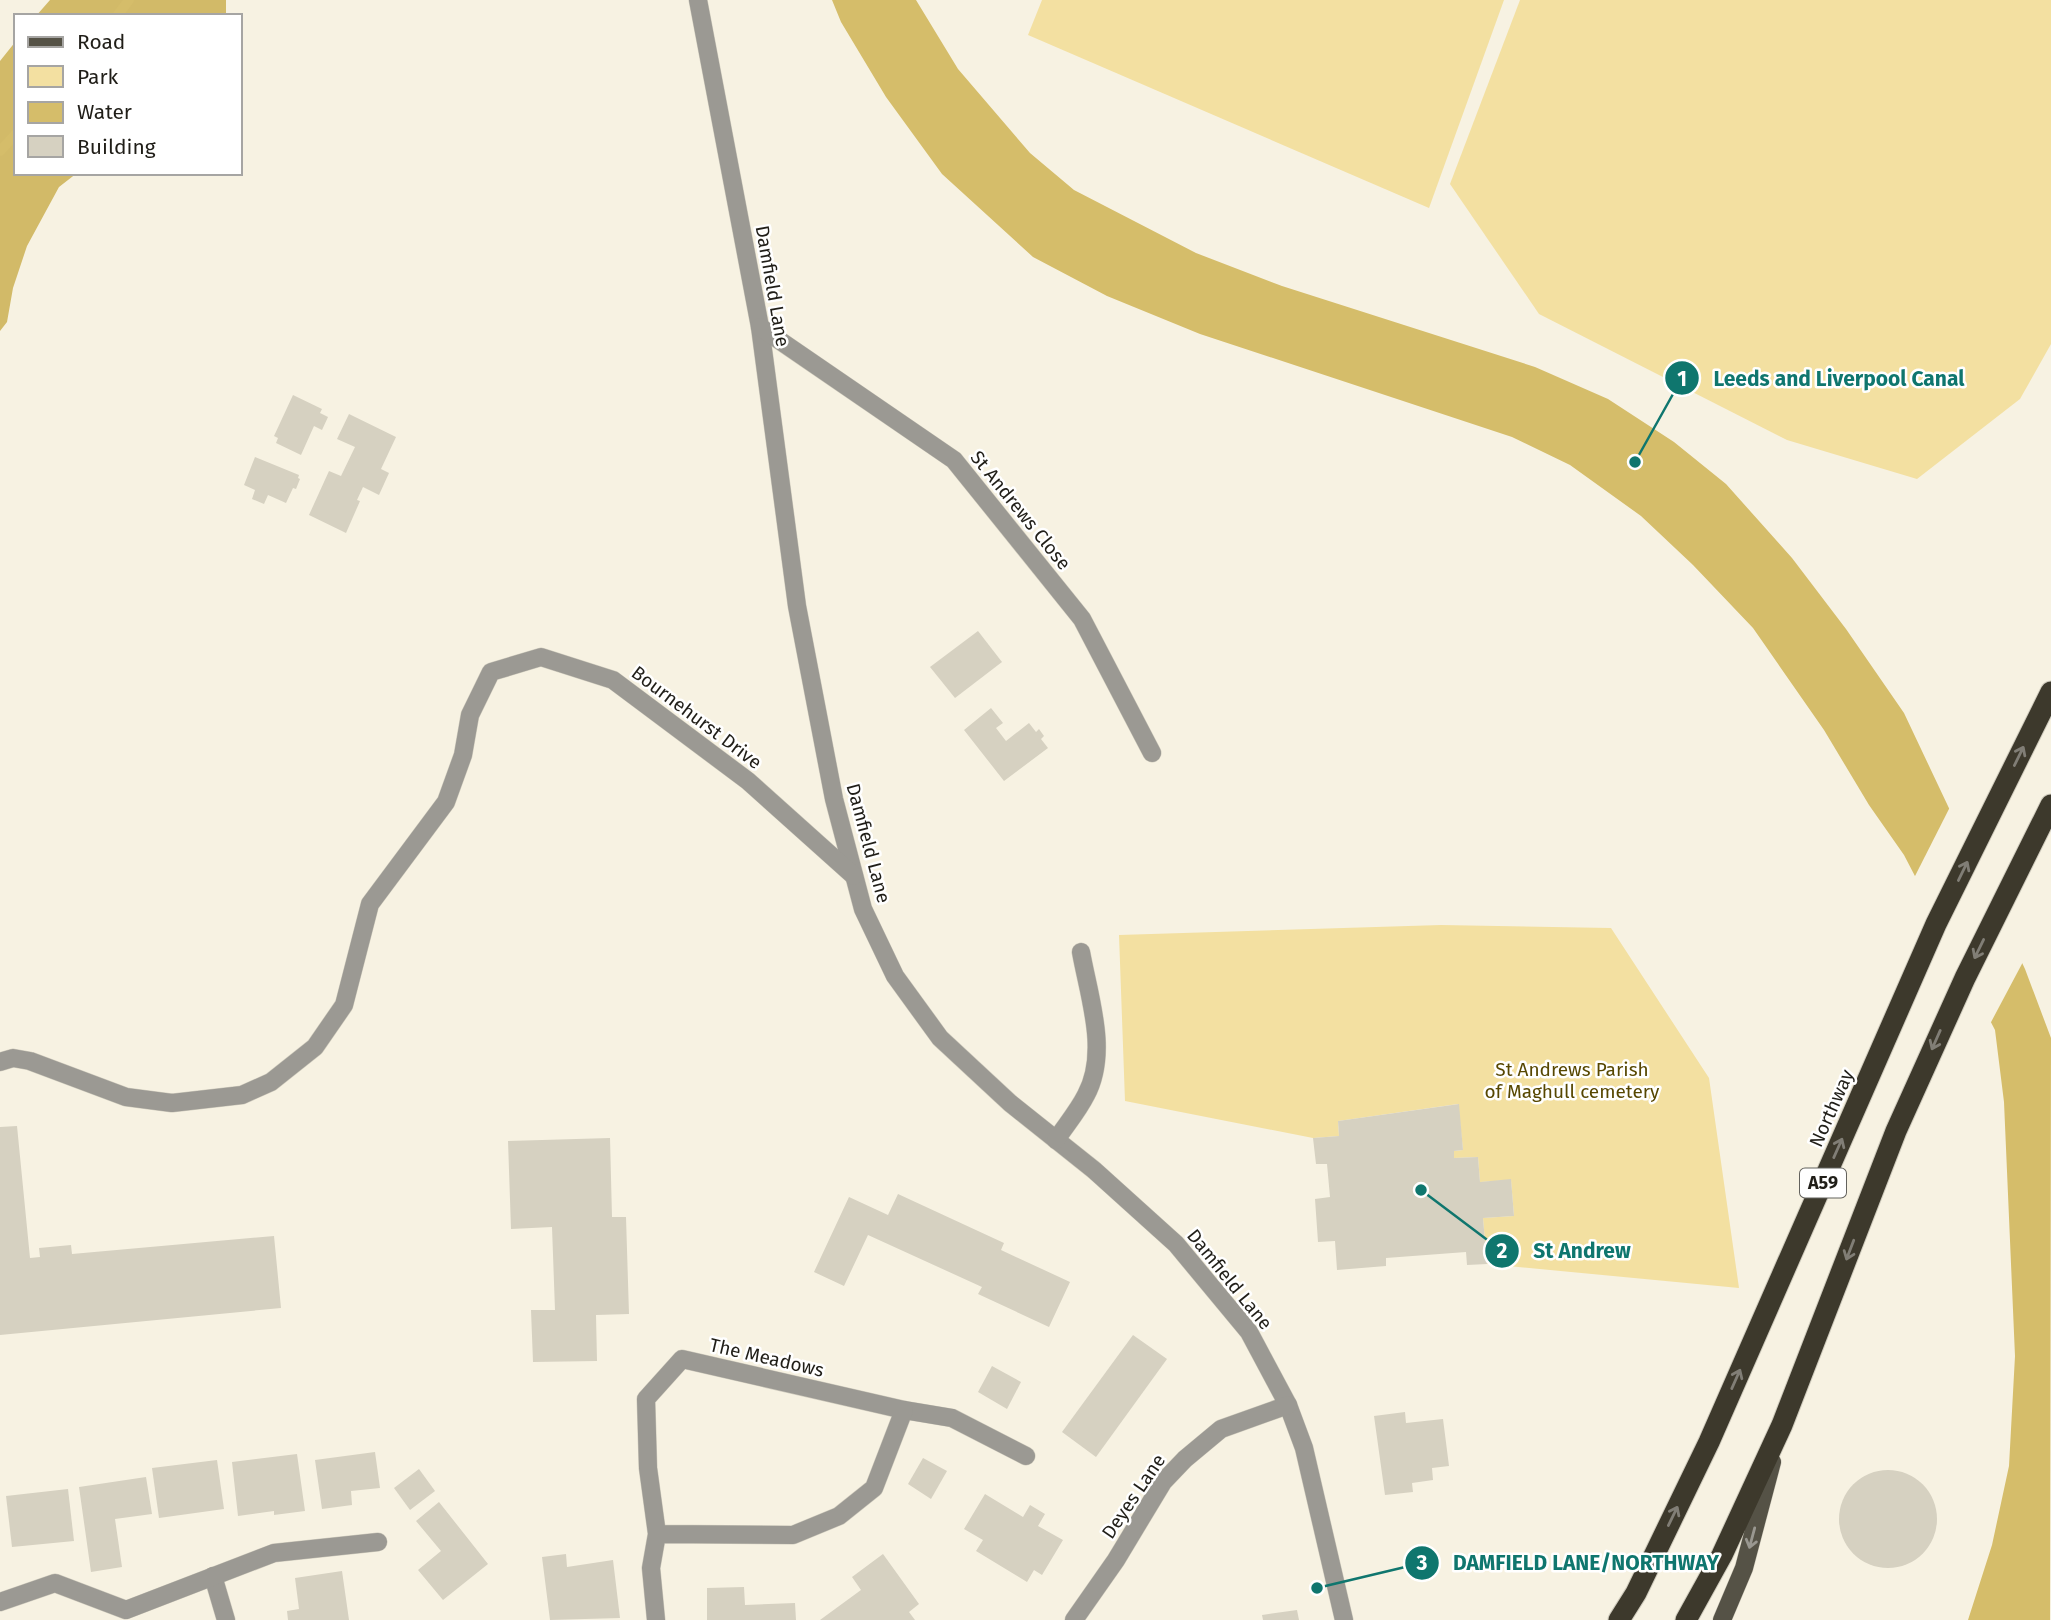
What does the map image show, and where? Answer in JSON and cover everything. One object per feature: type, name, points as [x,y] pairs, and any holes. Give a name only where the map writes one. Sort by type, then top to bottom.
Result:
[{"type":"highway","name":"Northway","points":[[1619,1620],[1636,1594],[1709,1441],[1936,925],[2051,692]]},
{"type":"highway","name":"A59","points":[[1686,1620],[1722,1555],[1782,1425],[1895,1131],[1965,978],[2051,805]]},
{"type":"main road","points":[[1722,1620],[1744,1568],[1782,1425]]},
{"type":"street","name":"Damfield Lane","points":[[698,0],[760,327],[797,606],[834,799],[863,909],[895,976],[940,1038],[1010,1103],[1176,1244],[1249,1332],[1288,1405],[1304,1448],[1344,1620]]},
{"type":"street","name":"St Andrews Close","points":[[760,327],[954,460],[1082,619],[1152,753]]},
{"type":"street","name":"Bournehurst Drive","points":[[0,1062],[13,1058],[30,1061],[126,1097],[172,1103],[242,1095],[271,1082],[315,1046],[344,1005],[369,904],[446,802],[463,755],[470,715],[491,672],[541,657],[613,680],[748,781],[854,876]]},
{"type":"street","points":[[1056,1140],[1087,1094],[1096,1068],[1097,1039],[1081,952]]},
{"type":"street","name":"The Meadows","points":[[656,1620],[651,1568],[657,1534],[648,1468],[646,1399],[682,1359],[904,1410],[952,1418],[1026,1456]]},
{"type":"street","name":"Deyes Lane","points":[[1074,1620],[1116,1560],[1164,1482],[1185,1459],[1221,1429],[1288,1405]]},
{"type":"street","points":[[657,1534],[793,1535],[839,1516],[874,1488],[904,1410]]},
{"type":"street","points":[[0,1602],[55,1583],[126,1611],[274,1553],[378,1542]]},
{"type":"street","points":[[213,1576],[226,1620]]},
{"type":"green space","points":[[1042,0],[1504,0],[1429,208],[1028,35]]},
{"type":"green space","points":[[1520,0],[2051,0],[2051,344],[2020,399],[1917,479],[1787,440],[1539,314],[1450,184]]},
{"type":"green space","name":"St Andrews Parish of Maghull cemetery","points":[[1441,925],[1611,928],[1709,1078],[1739,1288],[1487,1264],[1483,1218],[1514,1216],[1511,1180],[1480,1182],[1478,1157],[1454,1158],[1454,1151],[1463,1150],[1458,1104],[1338,1121],[1339,1136],[1313,1138],[1125,1101],[1119,935]]},
{"type":"shaded area","points":[[50,0],[226,0],[226,14],[38,14]]},
{"type":"shaded area","points":[[14,44],[14,175],[74,175],[59,187],[27,246],[13,288],[7,322],[0,331],[0,61]]},
{"type":"water","points":[[832,0],[916,0],[958,69],[1030,153],[1074,190],[1196,253],[1282,286],[1535,367],[1608,399],[1674,442],[1726,484],[1792,558],[1846,629],[1904,713],[2025,969],[2051,1038],[2050,1620],[1968,1620],[1992,1545],[2009,1466],[2015,1356],[2004,1102],[1995,1030],[1904,855],[1869,805],[1824,730],[1753,628],[1693,565],[1641,516],[1570,465],[1512,437],[1200,334],[1107,296],[1033,257],[942,174],[886,97],[841,22]]},
{"type":"pier","points":[[1951,805],[2024,960],[1990,1024],[1913,880]]},
{"type":"building","points":[[293,395],[322,409],[320,413],[328,417],[322,430],[314,426],[301,455],[276,443],[278,438],[274,436]]},
{"type":"building","points":[[349,414],[396,437],[381,469],[389,473],[379,495],[363,487],[346,533],[309,515],[329,471],[341,476],[355,447],[337,439]]},
{"type":"building","points":[[255,457],[299,475],[296,489],[293,488],[286,503],[268,495],[264,504],[252,499],[255,490],[244,485]]},
{"type":"building","points":[[978,631],[1002,662],[955,698],[930,667]]},
{"type":"building","points":[[991,708],[1003,723],[996,728],[1006,741],[1029,723],[1036,732],[1039,729],[1044,736],[1041,739],[1048,748],[1004,781],[964,730]]},
{"type":"building","points":[[1459,1104],[1463,1150],[1454,1151],[1454,1158],[1478,1157],[1480,1182],[1511,1179],[1514,1216],[1483,1218],[1487,1264],[1467,1265],[1466,1252],[1386,1258],[1386,1266],[1337,1270],[1335,1241],[1318,1242],[1315,1199],[1330,1197],[1327,1164],[1316,1164],[1313,1138],[1339,1136],[1338,1121]]},
{"type":"building","points":[[17,1126],[30,1258],[40,1257],[39,1248],[71,1245],[72,1254],[274,1236],[281,1308],[0,1335],[0,1127]]},
{"type":"building","points":[[610,1138],[612,1217],[626,1217],[629,1314],[596,1315],[597,1361],[533,1362],[531,1310],[555,1310],[552,1227],[511,1229],[508,1141]]},
{"type":"building","points":[[898,1194],[1004,1243],[1001,1250],[1070,1282],[1049,1327],[978,1294],[982,1287],[868,1235],[844,1286],[814,1272],[849,1197],[888,1215]]},
{"type":"building","points":[[1133,1335],[1167,1359],[1096,1457],[1062,1432]]},
{"type":"building","points":[[992,1366],[1021,1382],[1007,1409],[978,1392]]},
{"type":"building","points":[[1405,1412],[1406,1423],[1443,1419],[1449,1466],[1432,1468],[1433,1480],[1412,1483],[1413,1492],[1385,1495],[1374,1416]]},
{"type":"building","points":[[375,1452],[380,1488],[351,1491],[352,1505],[322,1509],[315,1460]]},
{"type":"building","points":[[297,1454],[305,1511],[274,1515],[274,1511],[238,1516],[232,1462]]},
{"type":"building","points":[[923,1458],[947,1471],[931,1499],[908,1484]]},
{"type":"building","points":[[217,1460],[224,1509],[159,1518],[152,1468]]},
{"type":"building","points":[[419,1469],[435,1491],[410,1510],[394,1488]]},
{"type":"building","points":[[1888,1470],[1907,1474],[1923,1484],[1933,1500],[1937,1519],[1933,1538],[1923,1554],[1907,1564],[1888,1568],[1869,1564],[1853,1554],[1843,1538],[1839,1519],[1843,1500],[1853,1484],[1869,1474]]},
{"type":"building","points":[[146,1477],[152,1514],[115,1519],[122,1567],[91,1572],[79,1487]]},
{"type":"building","points":[[68,1489],[74,1541],[12,1547],[6,1496]]},
{"type":"building","points":[[985,1494],[1023,1517],[1030,1505],[1045,1514],[1038,1526],[1063,1540],[1042,1575],[1034,1570],[1027,1582],[976,1551],[983,1540],[964,1529]]},
{"type":"building","points":[[439,1502],[488,1564],[443,1600],[418,1570],[441,1551],[416,1521]]},
{"type":"building","points":[[566,1554],[567,1567],[613,1560],[620,1618],[550,1620],[542,1557]]},
{"type":"building","points":[[883,1554],[919,1604],[909,1612],[915,1620],[820,1620],[861,1590],[852,1577]]},
{"type":"building","points":[[342,1571],[349,1620],[288,1620],[287,1611],[299,1609],[295,1578]]},
{"type":"building","points":[[744,1587],[745,1605],[795,1603],[796,1620],[707,1620],[707,1588]]},
{"type":"building","points":[[1297,1610],[1299,1620],[1263,1620],[1262,1615]]},
{"type":"waterway","points":[[118,14],[129,0]]},
{"type":"waterway","points":[[0,151],[14,136]]},
{"type":"place","name":"Leeds and Liverpool Canal","points":[[1635,462]]},
{"type":"place","name":"St Andrew","points":[[1421,1190]]},
{"type":"place","name":"DAMFIELD LANE/NORTHWAY","points":[[1317,1588]]}]
